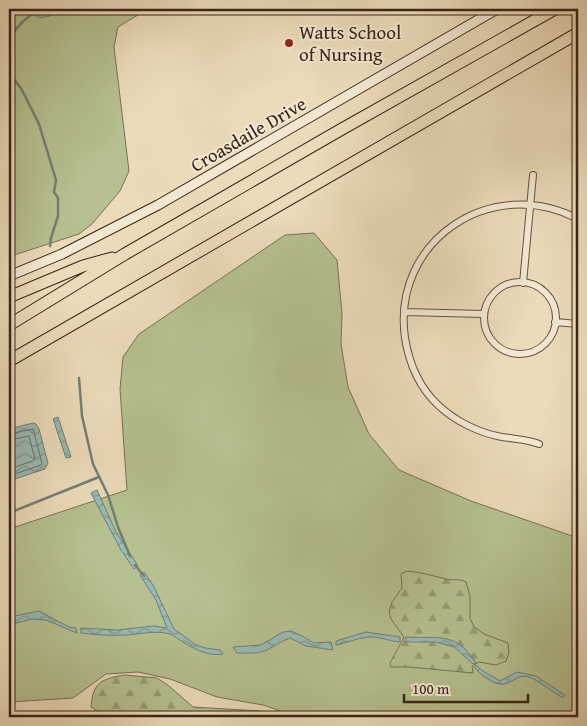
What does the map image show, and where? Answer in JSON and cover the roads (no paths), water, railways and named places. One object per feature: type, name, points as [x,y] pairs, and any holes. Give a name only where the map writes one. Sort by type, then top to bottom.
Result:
[{"type":"highway","points":[[9,325],[125,254],[555,9]]},
{"type":"highway","points":[[9,361],[578,33]]},
{"type":"highway","points":[[554,48],[578,42]]},
{"type":"highway","points":[[9,297],[83,266],[125,254]]},
{"type":"street","name":"Croasdaile Drive","points":[[9,276],[62,254],[158,205],[497,9]]},
{"type":"street","points":[[523,283],[533,175]]},
{"type":"street","points":[[539,444],[533,441],[501,437],[467,425],[438,405],[426,391],[411,364],[407,350],[404,312],[407,291],[422,257],[445,231],[456,223],[484,209],[513,204],[530,204],[554,208],[578,219]]},
{"type":"street","points":[[515,283],[523,283],[539,288],[550,299],[555,311],[555,322],[554,330],[545,344],[531,352],[516,354],[500,349],[489,337],[484,322],[484,314],[489,299],[500,288],[515,283]]},
{"type":"street","points":[[404,312],[484,314]]},
{"type":"street","points":[[555,322],[578,324]]},
{"type":"water","points":[[31,9],[62,9],[50,16],[40,18],[32,14]]},
{"type":"water","points":[[58,417],[71,457],[66,458],[53,419]]},
{"type":"water","points":[[33,423],[39,429],[48,463],[45,469],[9,481],[9,429]]},
{"type":"water","points":[[97,490],[116,532],[138,566],[134,569],[121,550],[91,493]]},
{"type":"water","points":[[144,572],[153,585],[174,629],[196,645],[220,650],[223,654],[217,655],[200,651],[173,635],[165,633],[98,635],[81,633],[81,628],[118,630],[153,626],[167,628],[156,600],[140,575]]},
{"type":"water","points":[[39,611],[69,627],[76,628],[77,633],[46,620],[32,619],[9,625],[9,617]]},
{"type":"water","points":[[291,631],[314,643],[331,642],[333,650],[306,646],[290,638],[260,652],[237,653],[233,647],[261,645],[283,632]]},
{"type":"water","points":[[366,632],[400,637],[400,642],[368,637],[336,645],[336,641]]},
{"type":"water","points":[[406,637],[437,638],[454,641],[469,653],[476,663],[473,664],[454,647],[436,642],[404,642]]},
{"type":"water","points":[[476,665],[500,681],[517,672],[536,676],[565,695],[563,698],[537,681],[525,676],[504,684],[496,683],[480,673],[474,667]]},
{"type":"waterway","points":[[9,42],[14,32],[22,23],[41,9]]},
{"type":"waterway","points":[[9,72],[22,90],[39,124],[56,180],[54,192],[58,198],[58,216],[50,246]]},
{"type":"waterway","points":[[79,378],[82,416],[93,464],[108,495],[130,556]]},
{"type":"waterway","points":[[9,513],[99,477]]},
{"type":"waterway","points":[[135,565],[144,576]]},
{"type":"place","name":"Watts School of Nursing","points":[[289,43]]}]
